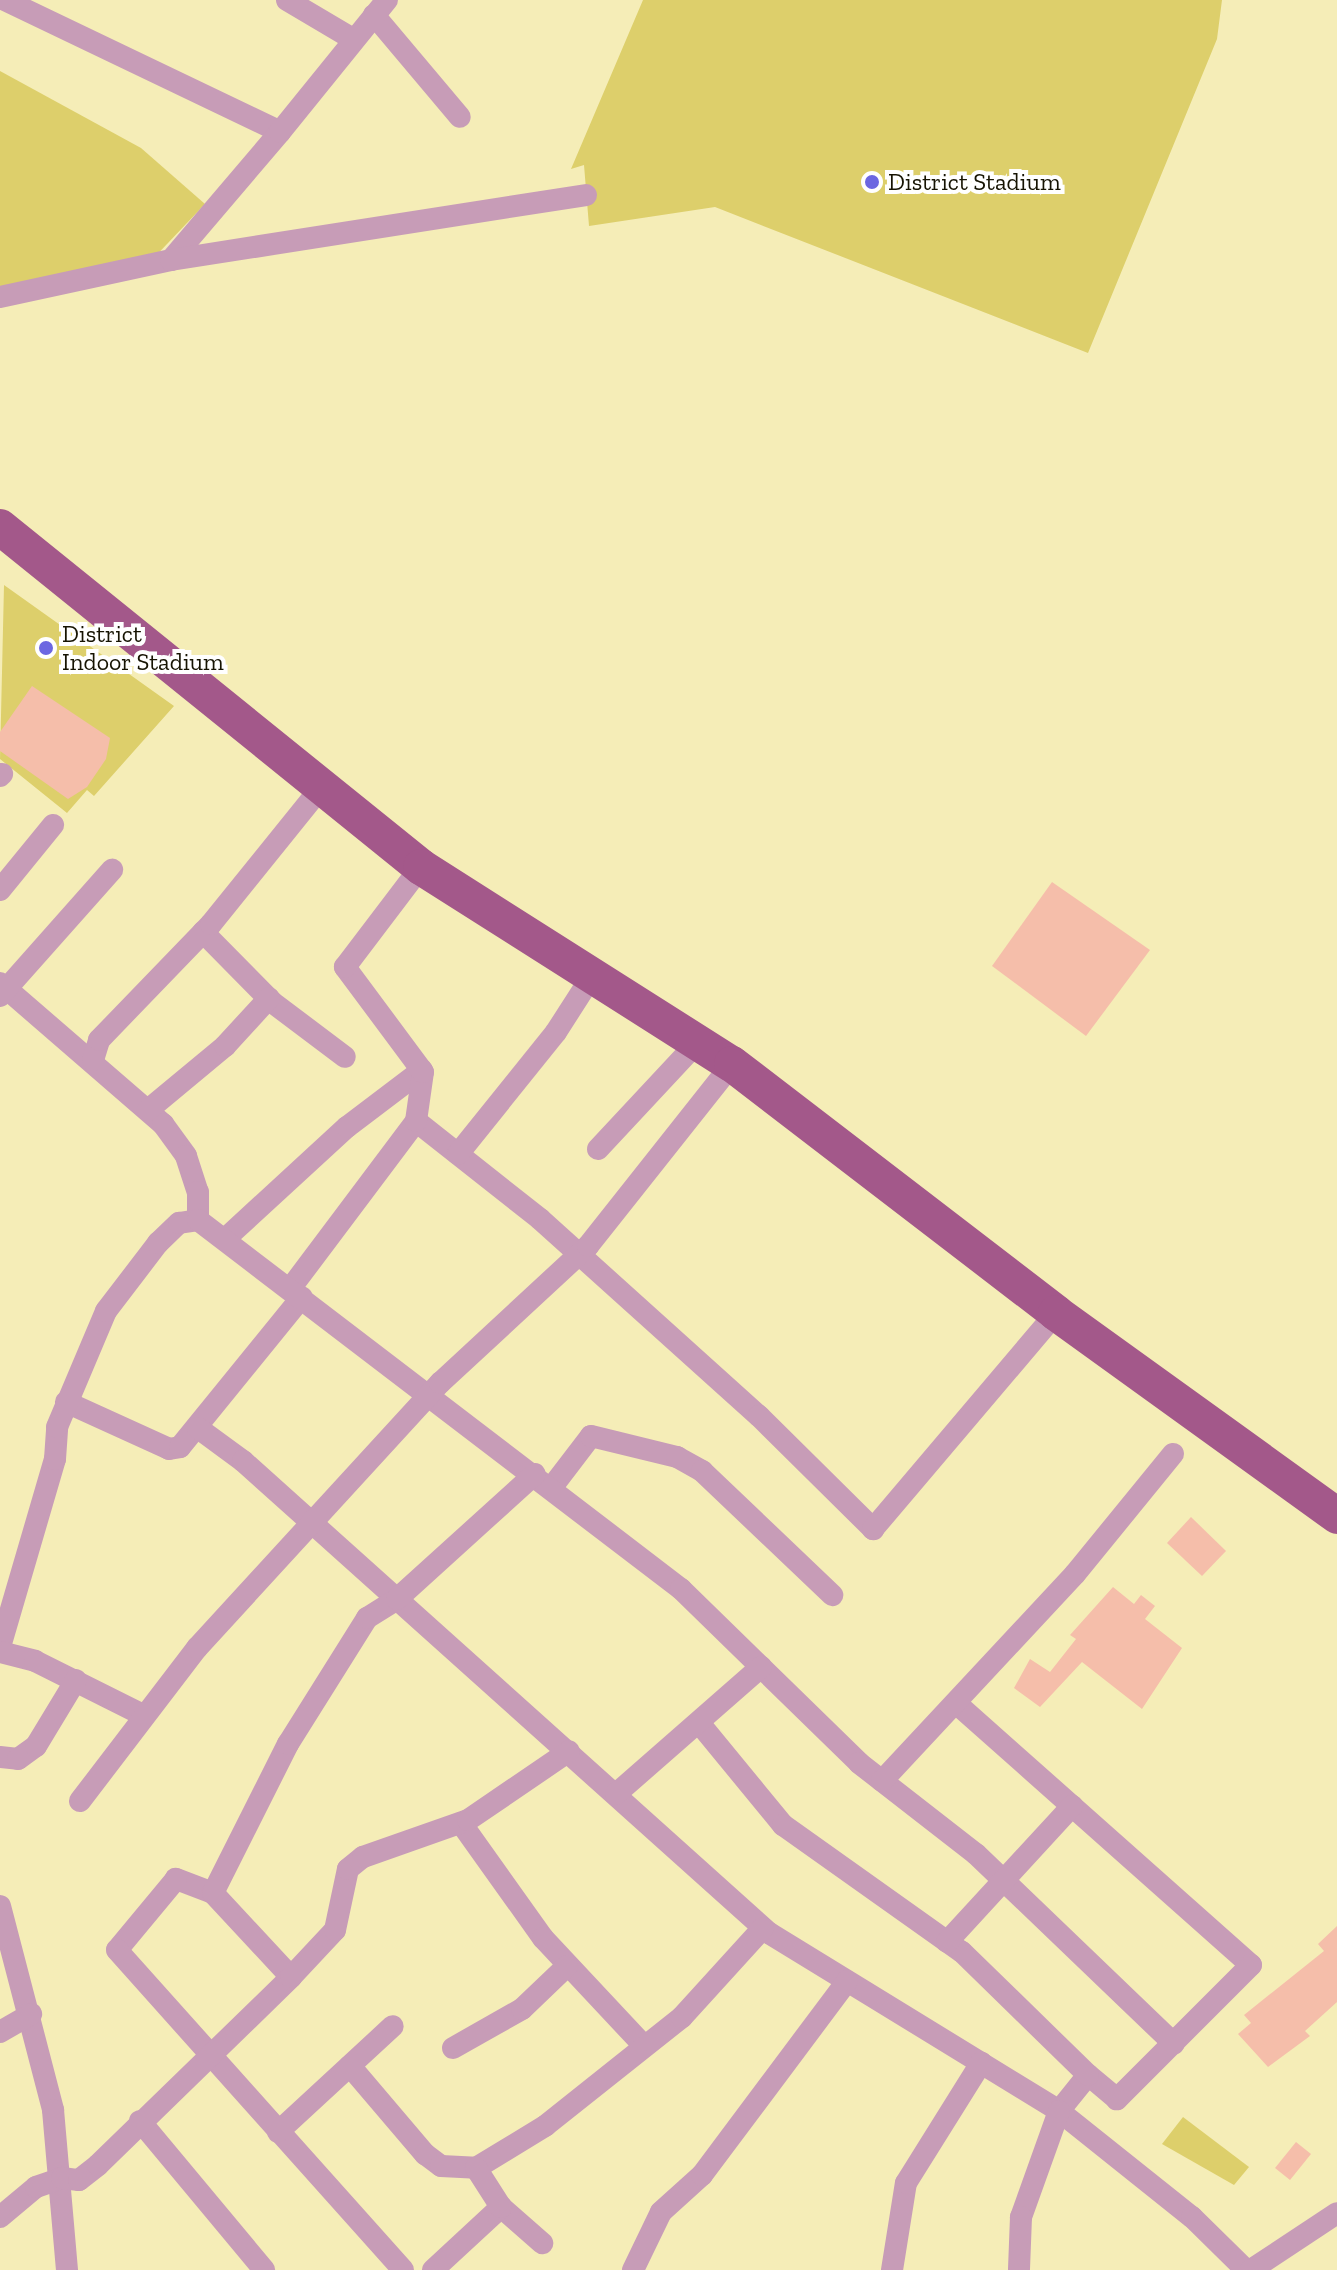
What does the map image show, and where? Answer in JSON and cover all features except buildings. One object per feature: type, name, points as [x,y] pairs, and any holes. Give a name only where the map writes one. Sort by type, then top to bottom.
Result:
[{"type":"main road","points":[[0,527],[324,784],[421,867],[732,1064],[1056,1313],[1337,1516]]},
{"type":"street","points":[[5,0],[280,132]]},
{"type":"street","points":[[287,0],[353,39]]},
{"type":"street","points":[[171,260],[380,8],[460,117]]},
{"type":"street","points":[[0,297],[171,260],[586,195]]},
{"type":"street","points":[[93,1060],[99,1040],[203,932],[324,784]]},
{"type":"street","points":[[0,890],[53,825]]},
{"type":"street","points":[[66,1402],[169,1449],[180,1447],[198,1428],[296,1293],[416,1121],[422,1070],[345,967],[421,867]]},
{"type":"street","points":[[112,870],[2,989],[93,1060],[148,1110],[186,1156],[198,1192],[198,1220]]},
{"type":"street","points":[[203,932],[269,998],[345,1057]]},
{"type":"street","points":[[458,1154],[556,1032],[592,976]]},
{"type":"street","points":[[148,1110],[225,1046],[269,998]]},
{"type":"street","points":[[598,1149],[697,1043]]},
{"type":"street","points":[[80,1801],[143,1715],[309,1524],[431,1392],[579,1255],[732,1064]]},
{"type":"street","points":[[225,1239],[347,1127],[422,1070]]},
{"type":"street","points":[[416,1121],[579,1255],[759,1416],[873,1529],[1056,1313]]},
{"type":"street","points":[[143,1715],[76,1680],[0,1650],[66,1402],[106,1311],[158,1243],[179,1223],[198,1220],[431,1392],[681,1589],[882,1781],[1005,1881],[1174,2044]]},
{"type":"street","points":[[198,1428],[243,1461],[309,1524],[569,1751],[763,1928],[1059,2111],[1192,2217],[1249,2270],[1337,2213]]},
{"type":"street","points":[[213,1893],[306,1714],[367,1618],[397,1599],[543,1481],[591,1436],[677,1457],[702,1471],[832,1595]]},
{"type":"street","points":[[882,1781],[957,1704],[1173,1454]]},
{"type":"street","points":[[616,1794],[700,1724],[761,1667]]},
{"type":"street","points":[[0,1757],[18,1759],[36,1746],[76,1680]]},
{"type":"street","points":[[700,1724],[783,1825],[947,1942],[1000,1984],[1088,2075],[1117,2099],[1251,1965],[957,1704]]},
{"type":"street","points":[[0,2217],[36,2187],[62,2178],[79,2180],[210,2051],[291,1977],[335,1930],[348,1869],[363,1857],[461,1823],[498,1804],[569,1751]]},
{"type":"street","points":[[947,1942],[1072,1806]]},
{"type":"street","points":[[461,1823],[567,1966],[644,2046]]},
{"type":"street","points":[[291,1977],[213,1893],[176,1879],[117,1950],[403,2270]]},
{"type":"street","points":[[0,1906],[31,2014],[62,2178],[67,2270]]},
{"type":"street","points":[[350,2066],[425,2154],[441,2166],[476,2168],[545,2126],[682,2017],[763,1928]]},
{"type":"street","points":[[453,2048],[522,2009],[567,1966]]},
{"type":"street","points":[[633,2270],[661,2212],[702,2175],[847,1981]]},
{"type":"street","points":[[0,2032],[31,2014]]},
{"type":"street","points":[[278,2132],[393,2026]]},
{"type":"street","points":[[892,2270],[906,2183],[981,2063]]},
{"type":"street","points":[[1019,2270],[1021,2217],[1059,2111],[1088,2075]]},
{"type":"street","points":[[140,2121],[264,2270]]},
{"type":"street","points":[[476,2168],[501,2207],[542,2243]]},
{"type":"street","points":[[433,2270],[501,2207]]},
{"type":"shaded area","name":"District Stadium","points":[[643,0],[1222,0],[1217,39],[1088,353],[715,207],[589,226],[584,165],[571,169]]},
{"type":"shaded area","points":[[0,71],[141,148],[205,204],[149,263],[0,287]]},
{"type":"shaded area","name":"District Indoor Stadium","points":[[4,585],[174,706],[94,796],[87,790],[67,813],[0,759]]},
{"type":"shaded area","points":[[1183,2117],[1249,2167],[1234,2185],[1162,2144]]},
{"type":"place","name":"District Stadium","points":[[872,182]]},
{"type":"place","name":"District Indoor Stadium","points":[[46,648]]}]
